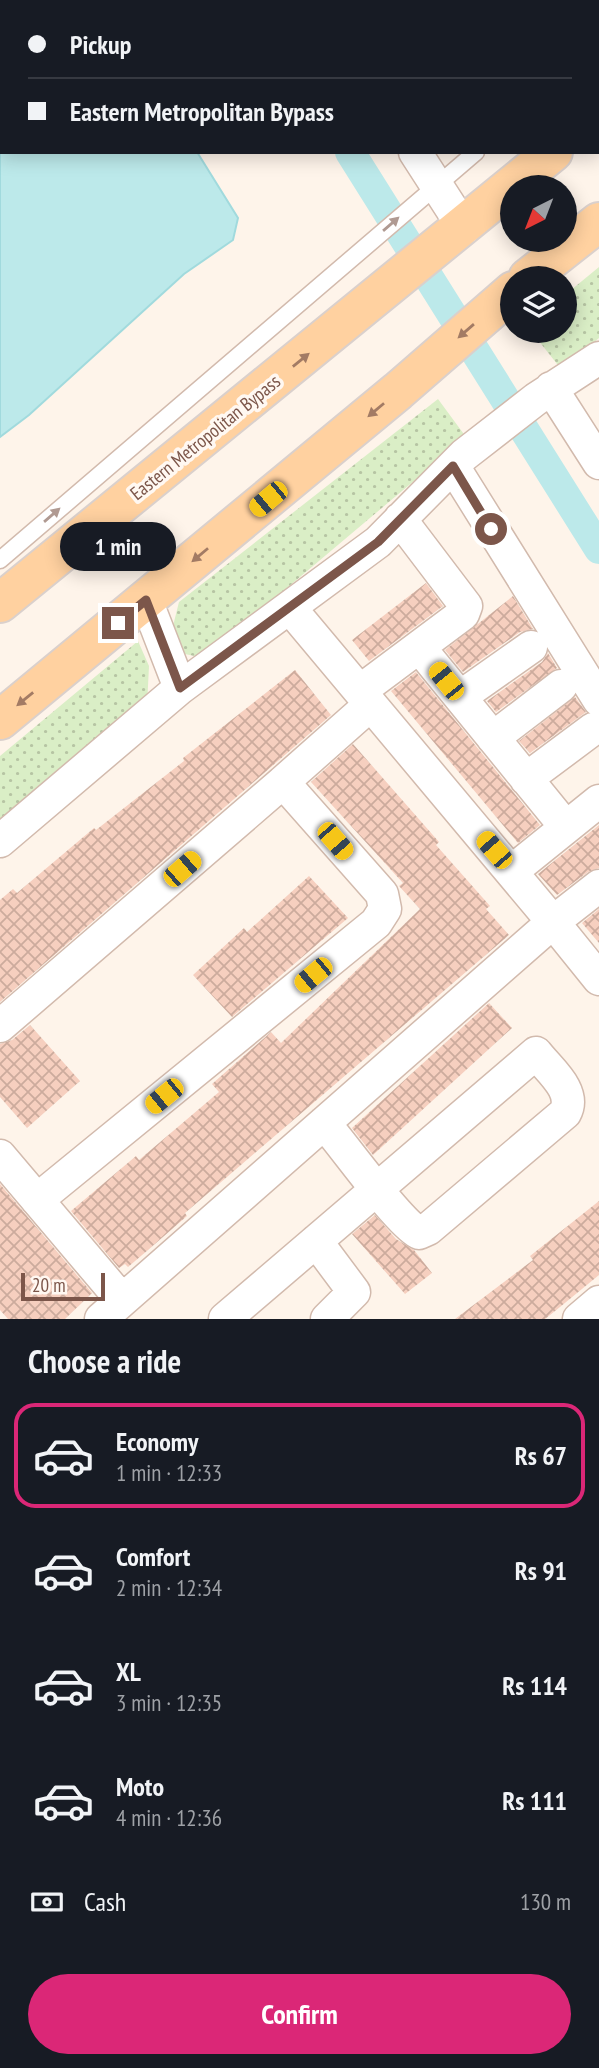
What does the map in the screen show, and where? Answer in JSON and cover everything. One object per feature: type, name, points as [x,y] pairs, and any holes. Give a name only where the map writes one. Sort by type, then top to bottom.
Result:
[{"type":"main road","points":[[460,231],[551,154]]},
{"type":"main road","points":[[544,266],[599,222]]},
{"type":"main road","name":"Eastern Metropolitan Bypass","points":[[0,603],[460,231]]},
{"type":"main road","points":[[0,720],[500,302]]},
{"type":"street","points":[[416,154],[460,231]]},
{"type":"street","points":[[0,841],[180,688],[378,542],[459,461],[544,394],[580,373],[599,358]]},
{"type":"street","points":[[544,394],[599,463]]},
{"type":"street","points":[[459,461],[596,714],[526,779]]},
{"type":"street","points":[[0,1026],[283,782],[419,647],[463,614],[466,606],[400,519]]},
{"type":"street","points":[[146,600],[180,688]]},
{"type":"street","points":[[290,608],[512,871],[599,979]]},
{"type":"street","points":[[419,647],[565,826]]},
{"type":"street","points":[[460,697],[531,647]]},
{"type":"street","points":[[493,738],[561,686]]},
{"type":"street","points":[[37,1200],[376,923],[385,909],[382,894],[283,782]]},
{"type":"street","points":[[512,871],[599,801]]},
{"type":"street","points":[[0,1156],[37,1200],[111,1309],[553,922],[599,886]]},
{"type":"street","points":[[225,1319],[379,1188],[536,1053],[569,1095],[570,1104],[565,1113],[428,1229],[419,1233],[411,1228],[379,1188],[324,1123]]},
{"type":"street","points":[[316,1241],[354,1292],[327,1319]]},
{"type":"street","points":[[579,1319],[599,1302]]},
{"type":"lane","points":[[0,560],[474,154]]},
{"type":"green space","points":[[599,267],[599,338],[561,369],[540,343],[577,343],[577,285]]},
{"type":"green space","points":[[438,399],[466,437],[204,658],[180,653],[172,630],[179,602]]},
{"type":"green space","points":[[138,641],[149,666],[147,706],[0,827],[0,756]]},
{"type":"water","points":[[0,154],[198,154],[238,218],[233,240],[184,274],[29,415],[0,437]]},
{"type":"building","points":[[426,583],[443,606],[369,661],[352,640]]},
{"type":"building","points":[[513,596],[533,629],[520,632],[463,672],[445,650]]},
{"type":"building","points":[[548,653],[557,668],[496,712],[487,701],[542,662]]},
{"type":"building","points":[[295,670],[331,715],[0,1002],[0,900],[13,889],[17,893],[94,828],[96,830],[184,761],[183,758]]},
{"type":"building","points":[[416,672],[540,825],[518,843],[391,691]]},
{"type":"building","points":[[575,697],[586,712],[530,753],[519,741]]},
{"type":"building","points":[[353,744],[439,842],[436,845],[490,906],[486,909],[509,935],[185,1213],[187,1216],[148,1250],[128,1267],[125,1264],[119,1268],[71,1211],[136,1156],[139,1160],[219,1092],[212,1084],[271,1032],[281,1043],[420,909],[399,886],[403,883],[311,782]]},
{"type":"building","points":[[599,825],[599,868],[588,872],[557,895],[538,874]]},
{"type":"building","points":[[309,876],[348,918],[232,1017],[193,975],[244,928],[247,932]]},
{"type":"building","points":[[599,909],[599,943],[582,923]]},
{"type":"building","points":[[489,1003],[512,1028],[373,1155],[352,1128]]},
{"type":"building","points":[[30,1025],[80,1081],[27,1128],[0,1097],[0,1044],[12,1040]]},
{"type":"building","points":[[0,1184],[92,1293],[65,1319],[8,1319],[0,1310]]},
{"type":"building","points":[[599,1201],[599,1275],[560,1307],[545,1319],[455,1319],[533,1260],[530,1256]]},
{"type":"building","points":[[375,1215],[396,1239],[414,1250],[432,1273],[405,1294],[352,1234]]},
{"type":"waterway","points":[[351,154],[599,549]]},
{"type":"route","points":[[118,623],[146,600],[180,688],[378,542],[453,466],[491,529]]}]
